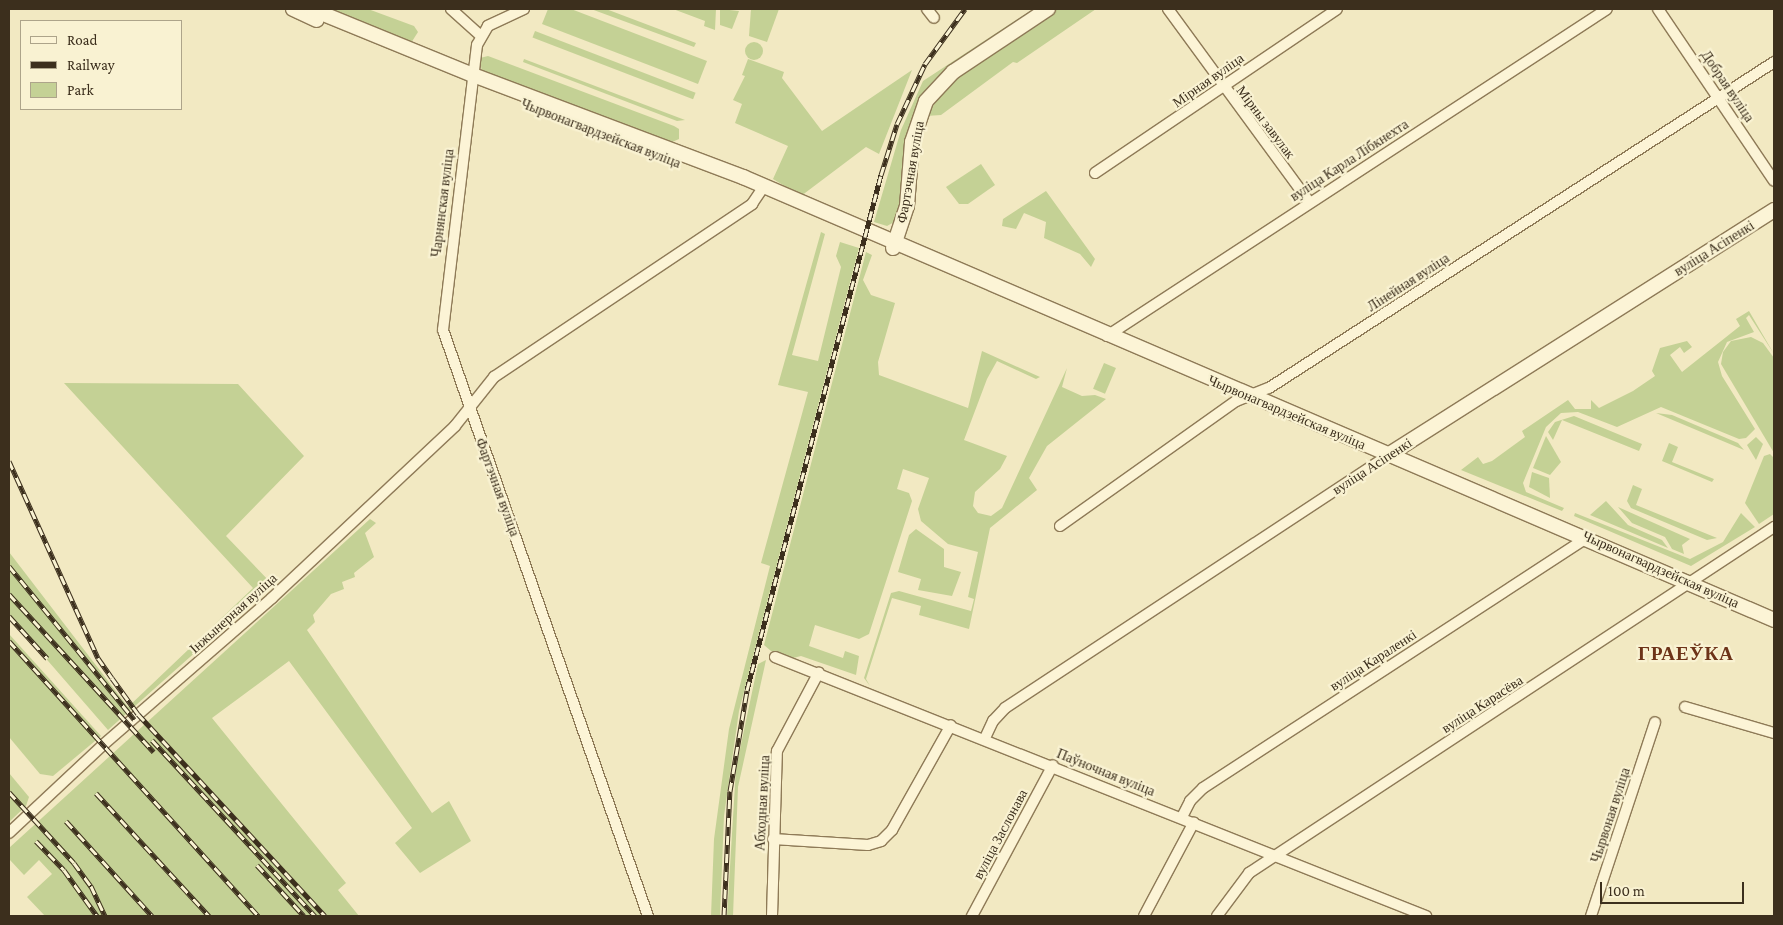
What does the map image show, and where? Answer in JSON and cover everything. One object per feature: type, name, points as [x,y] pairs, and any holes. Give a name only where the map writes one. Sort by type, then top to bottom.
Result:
[{"type":"main road","name":"Чырвонагвардзейская вуліца","points":[[293,9],[472,80],[762,190],[1388,455],[1588,537],[1774,620]]},
{"type":"main road","name":"Чырвонагвардзейская вуліца","points":[[310,9],[472,80]]},
{"type":"main road","name":"Фартэчная вуліца","points":[[894,245],[907,206],[912,142],[926,101],[953,72],[1048,9]]},
{"type":"main road","name":"вуліца Асіпенкі","points":[[1388,455],[1774,210]]},
{"type":"street","points":[[451,9],[480,35],[492,24],[524,9]]},
{"type":"street","points":[[927,9],[934,18]]},
{"type":"street","name":"Мірны завулак","points":[[1168,9],[1222,86],[1310,203]]},
{"type":"street","name":"Мірная вуліца","points":[[1095,173],[1337,9]]},
{"type":"street","name":"вуліца Карла Лібкнехта","points":[[1107,336],[1607,9]]},
{"type":"street","name":"Добрая вуліца","points":[[1658,9],[1721,98],[1774,181]]},
{"type":"street","name":"Чарнянская вуліца","points":[[470,410],[445,337],[442,316],[472,80],[480,35]]},
{"type":"street","name":"Лінейная вуліца","points":[[1060,526],[1236,401],[1269,388],[1721,98],[1774,62]]},
{"type":"street","points":[[470,410],[486,384],[499,372],[695,243],[762,190]]},
{"type":"street","name":"Інжынерная вуліца","points":[[9,833],[110,739],[272,598],[470,410]]},
{"type":"street","name":"Фартэчная вуліца","points":[[470,410],[648,916]]},
{"type":"street","name":"вуліца Асіпенкі","points":[[986,738],[993,721],[1005,708],[1388,455]]},
{"type":"street","name":"вуліца Карасёва","points":[[1218,916],[1238,884],[1273,857],[1774,527]]},
{"type":"street","name":"вуліца Караленкі","points":[[1182,817],[1190,801],[1203,788],[1588,537]]},
{"type":"street","name":"Паўночная вуліца","points":[[775,657],[819,672],[986,738],[1182,817],[1273,857],[1426,916]]},
{"type":"street","name":"Абходная вуліца","points":[[772,916],[773,838],[778,751],[819,672]]},
{"type":"street","points":[[1685,707],[1774,733]]},
{"type":"street","name":"Чырвоная вуліца","points":[[1591,916],[1655,722]]},
{"type":"street","points":[[773,838],[868,844],[881,841],[892,830],[951,725]]},
{"type":"street","name":"вуліца Заслонава","points":[[972,916],[1053,765]]},
{"type":"street","points":[[1144,916],[1194,822]]},
{"type":"green space","points":[[321,9],[368,9],[414,26],[418,32],[411,43]]},
{"type":"green space","points":[[548,9],[571,9],[707,61],[698,84],[542,24]]},
{"type":"green space","points":[[591,9],[606,9],[696,43],[694,47]]},
{"type":"green space","points":[[673,9],[716,9],[715,30],[704,26],[705,21]]},
{"type":"green space","points":[[720,9],[739,11],[732,29],[720,25]]},
{"type":"green space","points":[[751,9],[779,9],[767,42],[749,36]]},
{"type":"green space","points":[[1033,9],[1040,9],[942,74],[926,90],[896,221],[887,226],[874,222],[901,130],[923,81]]},
{"type":"green space","points":[[1056,9],[1096,9],[1017,63],[1013,62],[941,115],[926,116],[948,85]]},
{"type":"green space","points":[[535,31],[696,93],[693,99],[532,38]]},
{"type":"green space","points":[[754,42],[760,45],[763,51],[760,57],[754,60],[748,57],[745,51],[748,45]]},
{"type":"green space","points":[[488,56],[674,126],[679,129],[679,139],[670,143],[482,73],[480,58]]},
{"type":"green space","points":[[524,59],[685,120],[677,121],[523,62]]},
{"type":"green space","points":[[748,59],[784,72],[782,78],[822,131],[912,70],[879,154],[866,147],[801,196],[773,179],[788,146],[735,123],[742,104],[733,100],[745,76],[742,75]]},
{"type":"green space","points":[[981,164],[995,185],[968,204],[959,204],[946,187]]},
{"type":"green space","points":[[1046,191],[1095,259],[1091,267],[1080,254],[1044,238],[1046,222],[1024,213],[1016,229],[1002,226],[1003,219]]},
{"type":"green space","points":[[821,232],[825,234],[792,355],[818,361],[841,267],[836,256],[840,242],[859,248],[739,711],[724,816],[720,916],[711,916],[714,839],[729,729],[770,566],[761,563],[808,392],[778,385]]},
{"type":"green space","points":[[866,252],[872,255],[863,280],[871,295],[895,303],[878,362],[879,375],[968,408],[982,351],[1040,377],[1036,379],[997,361],[987,379],[964,440],[1007,456],[1000,469],[975,492],[973,506],[978,513],[991,516],[1002,508],[1067,368],[1062,387],[1082,396],[1095,395],[1106,399],[1047,446],[1029,478],[1037,490],[990,528],[969,629],[919,615],[921,606],[892,598],[866,679],[870,686],[864,678],[891,593],[899,591],[971,611],[974,599],[968,597],[978,552],[948,544],[921,521],[918,509],[929,478],[903,469],[897,489],[909,493],[912,501],[869,634],[859,639],[815,625],[809,646],[843,658],[845,651],[859,656],[856,675],[801,656],[793,658],[771,651],[764,645]]},
{"type":"green space","points":[[1749,311],[1774,354],[1749,315],[1746,318],[1754,332],[1727,342],[1718,362],[1722,376],[1755,429],[1746,438],[1739,439],[1661,407],[1617,427],[1578,412],[1561,413],[1546,427],[1523,483],[1526,492],[1564,508],[1562,511],[1461,470],[1478,457],[1483,464],[1492,461],[1525,437],[1522,431],[1568,400],[1575,409],[1591,409],[1591,400],[1599,408],[1633,391],[1655,376],[1652,371],[1660,348],[1687,341],[1692,347],[1684,353],[1680,347],[1670,355],[1682,372],[1740,326],[1736,319]]},
{"type":"green space","points":[[1751,337],[1763,343],[1774,358],[1774,453],[1721,364],[1723,352],[1731,341]]},
{"type":"green space","points":[[1104,363],[1116,368],[1105,394],[1093,389]]},
{"type":"green space","points":[[64,383],[238,384],[304,456],[226,536],[272,584],[108,730],[9,616],[9,552],[128,707],[253,588]]},
{"type":"green space","points":[[1656,413],[1672,415],[1738,443],[1744,450]]},
{"type":"green space","points":[[1574,416],[1642,444],[1639,451],[1562,420],[1553,440],[1548,432],[1555,422]]},
{"type":"green space","points":[[1546,436],[1561,462],[1550,475],[1533,468]]},
{"type":"green space","points":[[1756,437],[1763,444],[1756,460],[1747,445]]},
{"type":"green space","points":[[1669,443],[1678,447],[1672,462],[1714,479],[1712,482],[1662,461]]},
{"type":"green space","points":[[1770,454],[1774,458],[1774,514],[1759,524],[1745,503],[1764,456]]},
{"type":"green space","points":[[1532,472],[1549,478],[1550,498],[1529,487]]},
{"type":"green space","points":[[1633,485],[1642,489],[1636,505],[1717,538],[1707,540],[1631,508],[1627,501]]},
{"type":"green space","points":[[1606,501],[1628,525],[1662,540],[1668,548],[1590,515]]},
{"type":"green space","points":[[1618,507],[1690,539],[1682,545],[1684,554],[1672,549],[1665,537],[1632,523]]},
{"type":"green space","points":[[1575,513],[1690,559],[1723,542],[1741,513],[1755,527],[1691,566],[1574,516]]},
{"type":"green space","points":[[370,519],[376,523],[365,533],[374,557],[354,573],[355,577],[342,582],[344,589],[331,594],[313,615],[315,622],[307,630],[432,813],[449,801],[471,841],[420,873],[395,843],[412,828],[289,661],[212,718],[346,883],[338,890],[359,916],[45,916],[27,897],[52,874],[39,860],[24,875],[9,859],[9,848]]},
{"type":"green space","points":[[916,529],[944,549],[944,567],[961,572],[952,596],[918,590],[921,579],[898,572],[909,535]]},
{"type":"green space","points":[[9,634],[101,736],[53,776],[40,774],[9,737]]},
{"type":"green space","points":[[766,660],[738,787],[733,916],[727,916],[736,768],[758,664]]},
{"type":"green space","points":[[9,773],[29,797],[26,806],[9,822]]},
{"type":"railway","points":[[724,916],[730,791],[747,690],[881,175],[897,124],[925,64],[965,9]]},
{"type":"railway","points":[[9,461],[98,658],[138,714],[325,916]]},
{"type":"railway","points":[[9,566],[134,719]]},
{"type":"railway","points":[[9,594],[154,752]]},
{"type":"railway","points":[[9,616],[47,658]]},
{"type":"railway","points":[[9,641],[258,916]]},
{"type":"railway","points":[[152,740],[315,916]]},
{"type":"railway","points":[[9,792],[74,863],[91,886],[105,916]]},
{"type":"railway","points":[[96,793],[209,916]]},
{"type":"railway","points":[[66,821],[152,916]]},
{"type":"railway","points":[[36,841],[64,870],[97,916]]},
{"type":"railway","points":[[257,865],[304,916]]},
{"type":"district","name":"ГРАЕЎКА","points":[[1686,654]]}]
